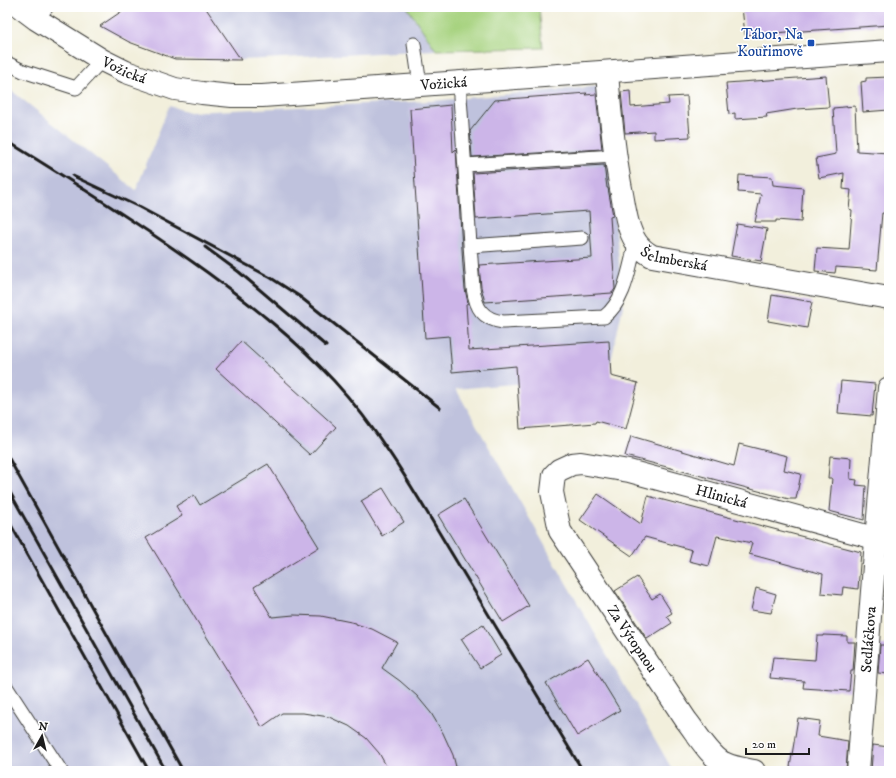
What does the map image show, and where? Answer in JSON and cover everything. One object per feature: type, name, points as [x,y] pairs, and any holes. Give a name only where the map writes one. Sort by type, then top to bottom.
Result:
[{"type":"street","name":"Vožická","points":[[34,11],[102,60],[126,72],[175,89],[224,95],[262,96],[889,51]]},
{"type":"street","name":"Šelmberská","points":[[607,72],[615,156],[629,227],[636,242],[642,250],[652,256],[889,298]]},
{"type":"street","name":"Sedláčkova","points":[[858,771],[882,542],[889,388]]},
{"type":"street","name":"Hlinická","points":[[554,475],[558,470],[564,467],[581,463],[629,471],[882,542]]},
{"type":"street","name":"Za Výtopnou","points":[[554,475],[552,492],[560,531],[682,713],[706,746],[720,761],[725,764],[754,771]]},
{"type":"lane","points":[[414,44],[420,85]]},
{"type":"lane","points":[[7,63],[23,71],[76,88],[102,60]]},
{"type":"lane","points":[[459,82],[473,288],[475,302],[483,314],[489,318],[503,322],[604,317],[619,298],[625,284],[636,242]]},
{"type":"lane","points":[[465,165],[615,156]]},
{"type":"lane","points":[[470,246],[582,238]]},
{"type":"lane","points":[[7,688],[61,771]]},
{"type":"shaded area","points":[[204,7],[407,7],[436,50],[241,60]]},
{"type":"shaded area","points":[[603,86],[623,306],[611,361],[605,376],[456,389],[673,771],[7,771],[7,87],[136,190],[169,106],[189,112],[431,101]]},
{"type":"green space","points":[[407,7],[539,7],[543,48],[436,50]]},
{"type":"building","points":[[128,7],[205,7],[241,60],[175,59],[129,42],[100,26]]},
{"type":"building","points":[[742,7],[889,7],[889,25],[745,35]]},
{"type":"building","points":[[826,76],[829,107],[797,109],[766,114],[767,117],[735,119],[735,113],[729,114],[726,83]]},
{"type":"building","points":[[889,77],[889,110],[863,112],[861,82],[866,81],[866,78]]},
{"type":"building","points":[[630,91],[631,107],[669,104],[668,97],[687,96],[690,137],[654,139],[654,131],[625,133],[621,92]]},
{"type":"building","points":[[587,93],[585,95],[596,94],[602,149],[472,157],[470,131],[495,100]]},
{"type":"building","points":[[451,105],[453,152],[456,149],[463,266],[468,303],[466,304],[469,350],[609,341],[611,376],[638,383],[626,429],[596,421],[595,423],[520,429],[516,366],[452,372],[449,336],[425,338],[410,109]]},
{"type":"building","points":[[855,106],[857,151],[889,153],[889,214],[882,213],[877,270],[836,267],[835,273],[815,271],[817,248],[849,250],[852,210],[849,209],[851,190],[843,189],[844,173],[819,178],[816,158],[836,154],[833,108]]},
{"type":"building","points":[[604,165],[613,216],[610,217],[615,289],[612,293],[485,302],[481,287],[479,265],[592,258],[589,211],[476,219],[473,173]]},
{"type":"building","points":[[739,175],[772,177],[773,185],[803,188],[801,222],[776,220],[776,222],[755,222],[761,194],[738,192]]},
{"type":"building","points":[[737,224],[767,229],[761,261],[731,256]]},
{"type":"building","points":[[772,295],[812,302],[807,328],[768,321]]},
{"type":"building","points":[[241,341],[336,427],[310,455],[216,369]]},
{"type":"building","points":[[841,381],[875,384],[872,416],[838,413]]},
{"type":"building","points":[[631,436],[734,466],[739,444],[787,456],[784,470],[801,474],[796,499],[789,499],[625,456]]},
{"type":"building","points":[[830,456],[851,458],[850,479],[857,480],[856,485],[866,486],[864,520],[829,511],[832,478],[828,478]]},
{"type":"building","points":[[268,464],[319,547],[254,587],[272,617],[294,615],[321,616],[356,623],[372,629],[397,642],[382,668],[417,696],[431,713],[443,733],[453,755],[457,771],[389,771],[379,753],[366,738],[349,726],[329,717],[303,713],[282,713],[262,727],[146,538],[182,516],[176,506],[194,495],[200,505]]},
{"type":"building","points":[[383,488],[404,522],[382,536],[361,501]]},
{"type":"building","points":[[598,494],[641,524],[648,496],[861,552],[858,589],[843,587],[842,595],[821,593],[823,574],[749,554],[752,543],[717,536],[709,566],[689,561],[692,550],[645,537],[632,556],[580,520]]},
{"type":"building","points":[[464,499],[529,606],[503,622],[438,515]]},
{"type":"building","points":[[637,577],[652,599],[660,594],[672,613],[667,616],[672,623],[647,639],[615,591]]},
{"type":"building","points":[[756,588],[776,594],[771,613],[751,610]]},
{"type":"building","points":[[483,625],[501,655],[480,668],[461,639]]},
{"type":"building","points":[[817,636],[847,636],[847,642],[855,642],[853,671],[851,671],[849,691],[803,688],[804,681],[770,678],[773,657],[815,660]]},
{"type":"building","points":[[880,645],[889,645],[889,674],[878,673]]},
{"type":"building","points":[[588,658],[620,710],[577,736],[546,683]]},
{"type":"building","points":[[798,718],[820,721],[818,736],[848,741],[846,771],[815,771],[790,767]]},
{"type":"building","points":[[873,745],[889,747],[889,771],[871,771]]},
{"type":"railway","points":[[7,141],[109,205],[208,273],[274,324],[334,381],[367,421],[397,464],[583,771]]},
{"type":"railway","points":[[73,176],[139,207],[271,278],[299,296],[440,408]]},
{"type":"railway","points":[[205,247],[239,272],[326,346]]},
{"type":"railway","points":[[7,455],[183,771]]},
{"type":"railway","points":[[7,487],[166,771]]},
{"type":"railway","points":[[7,518],[149,771]]},
{"type":"place","name":"Tábor, Na Kouřimově","points":[[811,43]]}]
